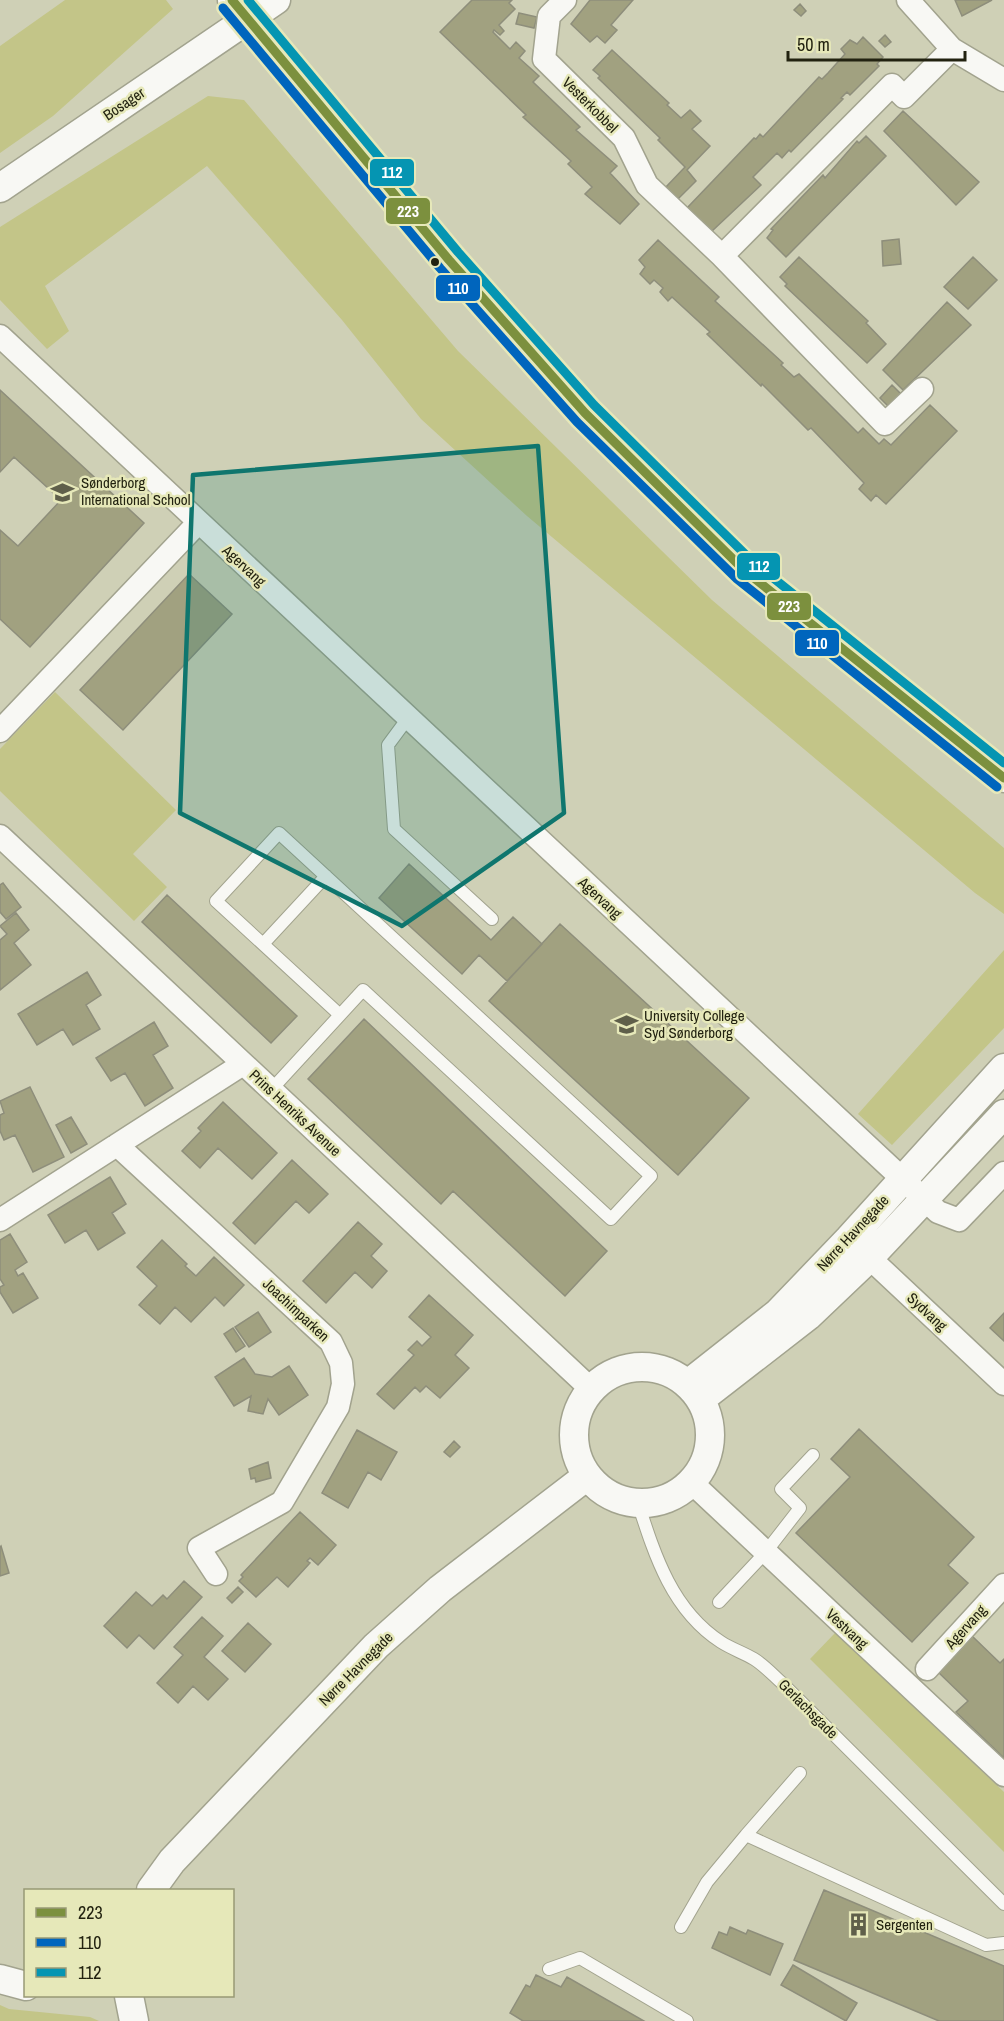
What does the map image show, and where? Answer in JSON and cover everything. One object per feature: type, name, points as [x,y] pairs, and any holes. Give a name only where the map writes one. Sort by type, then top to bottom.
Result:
[{"type":"street","name":"Bosager","points":[[0,188],[239,10],[276,0]]},
{"type":"street","name":"Vesterkobbel","points":[[565,0],[549,16],[544,59],[624,138],[647,185],[722,256],[885,424],[922,389]]},
{"type":"street","points":[[908,0],[952,49],[1004,80]]},
{"type":"street","points":[[239,10],[442,250],[585,413],[744,570],[1004,778]]},
{"type":"street","points":[[722,256],[892,85],[904,97],[952,49]]},
{"type":"street","name":"Agervang","points":[[0,336],[902,1181],[938,1212],[959,1220],[1004,1173]]},
{"type":"street","points":[[0,731],[198,523]]},
{"type":"street","name":"Prins Henriks Avenue","points":[[0,836],[591,1389]]},
{"type":"street","points":[[0,1220],[243,1064]]},
{"type":"street","name":"Nørre Havnegade","points":[[859,1249],[902,1181],[1004,1068]]},
{"type":"street","name":"Nørre Havnegade","points":[[694,1392],[778,1313],[926,1200],[1004,1114]]},
{"type":"street","name":"Joachimparken","points":[[117,1145],[331,1342],[341,1363],[343,1383],[338,1407],[282,1502],[199,1548],[216,1574]]},
{"type":"street","name":"Sydvang","points":[[859,1249],[1004,1384]]},
{"type":"street","points":[[649,1367],[670,1372],[694,1392],[709,1420],[710,1443],[704,1464],[691,1482],[676,1495],[658,1501],[638,1503],[619,1500],[601,1490],[587,1476],[576,1455],[574,1432],[578,1409],[591,1389],[608,1376],[628,1368],[649,1367]]},
{"type":"street","name":"Nørre Havnegade","points":[[152,1889],[172,1861],[376,1646],[440,1589],[587,1476]]},
{"type":"street","name":"Vestvang","points":[[691,1482],[1004,1775]]},
{"type":"street","name":"Agervang","points":[[927,1669],[1004,1585]]},
{"type":"street","points":[[0,1978],[24,1985]]},
{"type":"street","points":[[129,1997],[134,2021]]},
{"type":"lane","points":[[408,718],[388,744],[394,829],[492,919]]},
{"type":"lane","points":[[271,1090],[340,1015],[363,990],[611,1219],[651,1176],[279,833],[216,901],[340,1015]]},
{"type":"lane","points":[[263,944],[326,876]]},
{"type":"lane","points":[[719,1602],[765,1553],[800,1508],[781,1490],[813,1455]]},
{"type":"lane","name":"Gerlachsgade","points":[[638,1503],[658,1564],[676,1598],[694,1620],[721,1642],[756,1660],[782,1683],[1004,1904]]},
{"type":"lane","points":[[681,1927],[707,1882],[800,1773]]},
{"type":"lane","points":[[746,1835],[986,1945],[1004,1943]]},
{"type":"lane","points":[[549,1969],[580,1958],[687,2021]]},
{"type":"highlighted area","points":[[538,446],[564,813],[402,926],[180,813],[193,475]]},
{"type":"green space","points":[[65,0],[166,0],[173,9],[53,116],[0,153],[0,46]]},
{"type":"green space","points":[[208,96],[244,100],[458,351],[712,600],[1004,848],[1004,914],[975,893],[527,516],[421,419],[342,320],[207,166],[45,286],[69,331],[47,349],[0,300],[0,227]]},
{"type":"green space","points":[[55,692],[176,810],[133,854],[167,887],[134,921],[0,791],[0,749]]},
{"type":"green space","points":[[1004,950],[1004,1028],[892,1145],[858,1114]]},
{"type":"green space","points":[[835,1633],[1004,1792],[1004,1852],[810,1659]]},
{"type":"green space","points":[[0,2005],[9,2009],[90,2017],[99,2021],[0,2021]]},
{"type":"building","points":[[472,0],[512,0],[509,3],[515,9],[499,25],[504,31],[500,35],[494,30],[493,32],[510,49],[516,42],[525,51],[519,58],[539,76],[533,82],[580,127],[576,130],[617,166],[610,173],[639,204],[620,224],[585,194],[592,187],[568,164],[571,161],[523,117],[526,115],[440,32]]},
{"type":"building","points":[[590,0],[633,0],[611,25],[617,30],[605,43],[597,36],[590,42],[571,24]]},
{"type":"building","points":[[955,0],[992,0],[962,16]]},
{"type":"building","points":[[800,4],[806,11],[801,16],[794,10]]},
{"type":"building","points":[[519,13],[537,17],[534,28],[516,24]]},
{"type":"building","points":[[885,35],[891,42],[885,47],[879,41]]},
{"type":"building","points":[[863,37],[883,57],[877,64],[879,66],[850,95],[847,92],[841,98],[843,99],[791,152],[789,150],[782,158],[777,153],[753,177],[761,185],[711,232],[687,208],[754,138],[756,139],[760,134],[763,137],[819,77],[822,79],[828,73],[845,54],[841,49],[850,40],[857,44]]},
{"type":"building","points":[[612,50],[669,103],[667,105],[681,118],[690,110],[701,121],[692,129],[710,146],[687,170],[696,181],[677,200],[665,188],[685,167],[658,140],[660,138],[598,78],[600,76],[593,70]]},
{"type":"building","points":[[903,111],[979,182],[956,205],[884,131]]},
{"type":"building","points":[[866,136],[886,156],[786,257],[767,238],[773,230],[771,229],[823,175],[825,178],[857,141],[859,143]]},
{"type":"building","points":[[899,239],[901,264],[883,266],[882,241]]},
{"type":"building","points":[[658,240],[719,297],[715,301],[783,363],[781,365],[794,377],[799,374],[858,433],[863,428],[879,444],[884,439],[891,445],[930,405],[957,431],[886,504],[876,495],[871,501],[859,489],[864,483],[811,428],[808,430],[762,384],[761,386],[707,334],[710,332],[672,297],[668,301],[660,292],[663,288],[654,280],[650,284],[640,274],[645,267],[639,260]]},
{"type":"building","points":[[799,257],[868,321],[866,323],[886,344],[867,363],[785,286],[787,284],[780,277]]},
{"type":"building","points":[[973,257],[997,280],[968,309],[944,287]]},
{"type":"building","points":[[947,302],[971,325],[903,390],[883,370]]},
{"type":"building","points":[[892,385],[901,394],[888,406],[880,398]]},
{"type":"building","points":[[0,390],[144,523],[30,647],[0,619],[0,530],[18,546],[61,500],[14,457],[0,472]]},
{"type":"building","points":[[189,574],[232,614],[123,730],[80,690]]},
{"type":"building","points":[[409,864],[491,940],[513,917],[542,944],[507,981],[479,955],[462,974],[379,898]]},
{"type":"building","points":[[3,883],[21,907],[6,919],[0,912],[0,885]]},
{"type":"building","points":[[167,895],[297,1016],[271,1043],[142,922]]},
{"type":"building","points":[[16,913],[29,930],[14,943],[31,965],[0,990],[0,940],[7,934],[0,926]]},
{"type":"building","points":[[560,924],[749,1098],[678,1175],[489,1001]]},
{"type":"building","points":[[87,972],[101,995],[86,1005],[100,1029],[73,1045],[63,1029],[37,1045],[18,1014]]},
{"type":"building","points":[[364,1019],[607,1251],[565,1296],[453,1191],[441,1204],[308,1079]]},
{"type":"building","points":[[154,1022],[168,1046],[153,1055],[173,1088],[145,1106],[125,1073],[111,1081],[96,1058]]},
{"type":"building","points":[[30,1087],[64,1157],[33,1172],[15,1135],[4,1140],[0,1131],[0,1115],[4,1113],[0,1101]]},
{"type":"building","points":[[223,1102],[277,1153],[252,1179],[218,1148],[200,1168],[182,1151],[201,1131],[198,1128]]},
{"type":"building","points":[[71,1117],[87,1144],[71,1153],[56,1125]]},
{"type":"building","points":[[292,1160],[328,1194],[309,1213],[296,1201],[255,1244],[233,1223]]},
{"type":"building","points":[[110,1177],[126,1204],[112,1213],[125,1233],[98,1250],[86,1230],[65,1243],[48,1215]]},
{"type":"building","points":[[358,1222],[382,1244],[371,1256],[387,1271],[372,1288],[355,1272],[326,1303],[303,1281]]},
{"type":"building","points":[[10,1234],[27,1262],[15,1270],[18,1276],[23,1273],[38,1298],[13,1313],[0,1292],[0,1287],[4,1285],[0,1279],[0,1240]]},
{"type":"building","points":[[162,1240],[196,1276],[214,1257],[244,1285],[224,1306],[215,1297],[191,1322],[175,1307],[160,1324],[139,1305],[157,1286],[137,1267]]},
{"type":"building","points":[[429,1295],[473,1335],[455,1355],[469,1368],[440,1398],[426,1386],[420,1392],[415,1387],[394,1409],[377,1394],[414,1355],[408,1350],[417,1341],[422,1346],[431,1337],[409,1317]]},
{"type":"building","points":[[258,1312],[271,1332],[249,1347],[235,1327]]},
{"type":"building","points":[[1004,1313],[1004,1341],[990,1328]]},
{"type":"building","points":[[233,1328],[245,1346],[236,1352],[224,1334]]},
{"type":"building","points":[[244,1358],[255,1374],[272,1377],[289,1366],[308,1395],[279,1415],[268,1399],[263,1414],[248,1411],[251,1396],[234,1406],[215,1377]]},
{"type":"building","points":[[859,1429],[974,1537],[948,1565],[968,1583],[912,1642],[796,1533],[850,1477],[831,1459]]},
{"type":"building","points":[[357,1430],[397,1452],[381,1480],[368,1472],[348,1508],[322,1493]]},
{"type":"building","points":[[454,1441],[460,1447],[450,1457],[444,1452]]},
{"type":"building","points":[[268,1462],[271,1478],[256,1482],[255,1478],[251,1479],[249,1469]]},
{"type":"building","points":[[300,1512],[336,1545],[318,1565],[310,1558],[307,1561],[310,1563],[288,1587],[277,1577],[256,1597],[239,1581],[243,1577],[241,1575]]},
{"type":"building","points":[[0,1547],[9,1573],[0,1576]]},
{"type":"building","points":[[184,1581],[202,1597],[154,1649],[139,1635],[127,1648],[104,1626],[136,1592],[152,1606],[163,1595],[167,1599]]},
{"type":"building","points":[[238,1587],[243,1592],[232,1603],[227,1598]]},
{"type":"building","points":[[202,1617],[223,1636],[204,1657],[228,1679],[208,1700],[193,1686],[178,1703],[157,1683],[183,1655],[174,1647]]},
{"type":"building","points":[[248,1623],[271,1644],[245,1672],[222,1651]]},
{"type":"building","points":[[971,1635],[1000,1663],[1004,1659],[1004,1758],[956,1712],[968,1701],[937,1671]]},
{"type":"building","name":"Sergenten","points":[[824,1890],[1004,1966],[1004,2021],[939,2021],[794,1960]]},
{"type":"building","points":[[730,1927],[746,1934],[748,1930],[783,1944],[770,1975],[712,1948],[719,1932],[727,1935]]},
{"type":"building","points":[[793,1965],[857,2003],[846,2021],[781,1985]]},
{"type":"building","points":[[536,1975],[561,1987],[567,1977],[644,2021],[523,2021],[510,2013],[526,1985],[530,1987]]},
{"type":"transit line","name":"223","points":[[232,0],[449,260],[585,413],[744,570],[1004,778]]},
{"type":"transit line","name":"112","points":[[248,0],[458,252],[594,405],[752,561],[1004,763]]},
{"type":"transit line","name":"110","points":[[223,8],[440,268],[577,422],[737,579],[997,787]]},
{"type":"place","name":"Sønderborg International School","points":[[63,492]]},
{"type":"place","name":"University College Syd Sønderborg","points":[[626,1025]]},
{"type":"place","name":"Sergenten","points":[[858,1925]]}]
